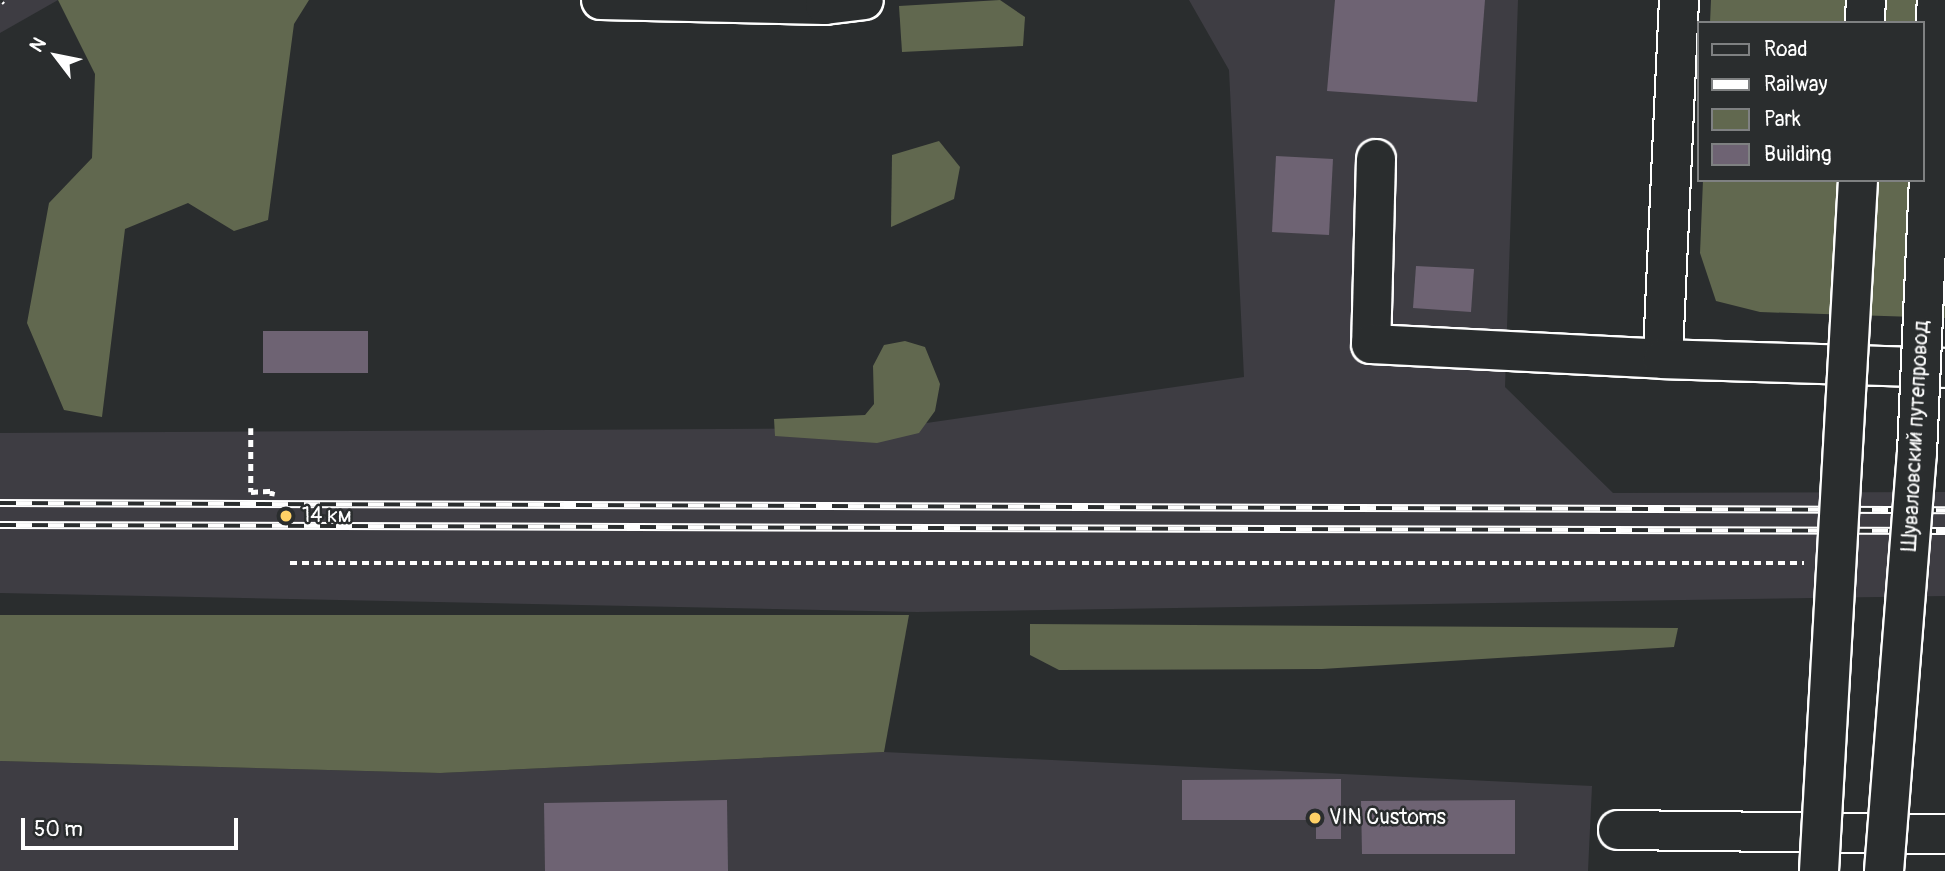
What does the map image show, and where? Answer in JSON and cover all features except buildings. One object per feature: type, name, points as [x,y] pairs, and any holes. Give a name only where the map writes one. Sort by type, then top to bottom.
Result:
[{"type":"main road","points":[[601,0],[825,5],[864,0]]},
{"type":"main road","points":[[1663,359],[1679,0]]},
{"type":"main road","points":[[1865,21],[1866,0]]},
{"type":"main road","name":"Шуваловский путепровод","points":[[1884,871],[1917,453],[1937,0]]},
{"type":"main road","points":[[1376,159],[1371,344],[1663,359],[1945,368]]},
{"type":"main road","points":[[1819,871],[1858,182]]},
{"type":"main road","points":[[1618,830],[1945,834]]},
{"type":"path","points":[[251,428],[251,492],[273,491],[272,496]]},
{"type":"path","points":[[290,563],[1811,563]]},
{"type":"shaded area","points":[[0,0],[58,0],[0,33]]},
{"type":"shaded area","points":[[1189,0],[1518,0],[1505,387],[1613,493],[1945,492],[1945,596],[917,612],[0,593],[0,433],[892,428],[1244,377],[1229,70]]},
{"type":"shaded area","points":[[884,752],[1592,786],[1588,871],[0,871],[0,761],[440,773]]},
{"type":"green space","points":[[58,0],[309,0],[294,24],[268,220],[234,231],[188,203],[125,229],[102,417],[64,410],[27,323],[49,203],[92,158],[95,74]]},
{"type":"green space","points":[[1000,0],[1025,17],[1023,46],[902,52],[899,6]]},
{"type":"green space","points":[[1711,0],[1945,0],[1945,318],[1760,312],[1716,301],[1700,253],[1703,182],[1924,182],[1924,21],[1710,21]]},
{"type":"green space","points":[[939,141],[960,167],[954,199],[891,227],[892,155]]},
{"type":"green space","points":[[905,341],[925,347],[940,384],[935,411],[919,433],[877,443],[775,436],[774,419],[865,415],[874,404],[873,366],[884,345]]},
{"type":"green space","points":[[0,615],[909,615],[884,752],[440,773],[0,761]]},
{"type":"green space","points":[[1030,624],[1678,628],[1674,647],[1322,669],[1059,670],[1030,655]]},
{"type":"railway","points":[[0,503],[1945,510]]},
{"type":"railway","points":[[0,525],[1945,531]]},
{"type":"place","name":"14 км","points":[[286,516]]},
{"type":"place","name":"VIN Customs","points":[[1315,818]]}]
